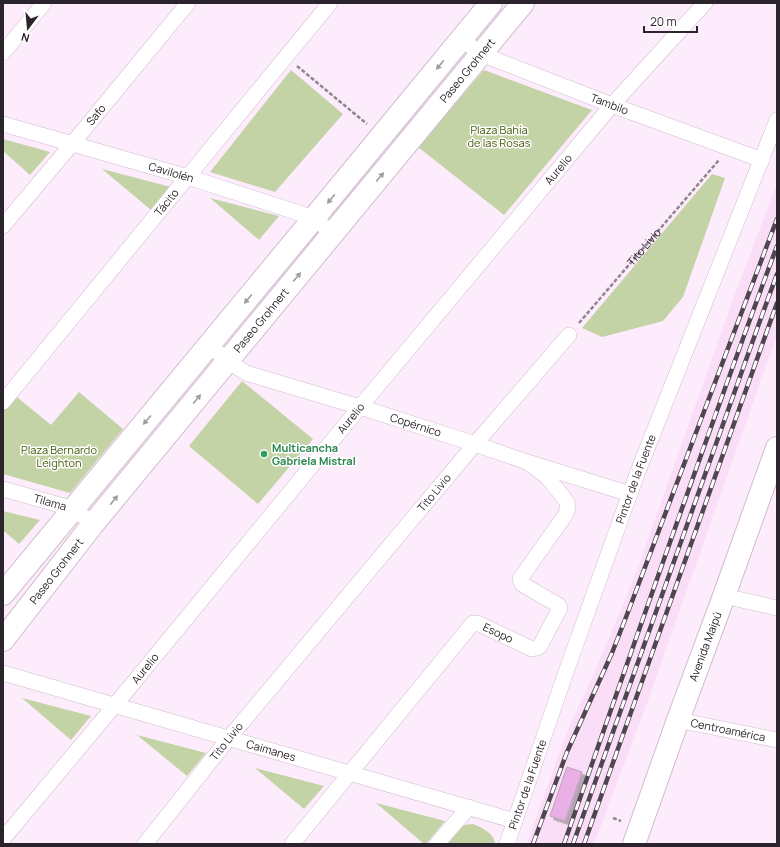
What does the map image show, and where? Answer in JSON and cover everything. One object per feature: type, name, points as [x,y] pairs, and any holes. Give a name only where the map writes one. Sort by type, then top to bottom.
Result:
[{"type":"street","points":[[3,53],[44,3]]},
{"type":"street","name":"Safo","points":[[3,226],[188,3]]},
{"type":"street","name":"Tácito","points":[[3,402],[330,3]]},
{"type":"street","points":[[3,594],[491,3]]},
{"type":"street","name":"Paseo Grohnert","points":[[3,640],[93,524],[523,3]]},
{"type":"street","name":"Aurelio","points":[[3,839],[360,407],[612,106],[705,3]]},
{"type":"street","name":"Tambilo","points":[[461,39],[481,54],[612,106],[762,160]]},
{"type":"street","name":"Pintor de la Fuente","points":[[507,844],[567,669],[630,494],[777,120]]},
{"type":"street","name":"Cavilolén","points":[[3,124],[188,177],[314,218],[333,234]]},
{"type":"street","name":"Tito Livio","points":[[145,844],[229,738],[475,444],[569,335]]},
{"type":"street","name":"Copérnico","points":[[209,345],[228,361],[246,373],[360,407],[630,494]]},
{"type":"street","name":"Avenida Maipú","points":[[634,844],[724,596],[773,474],[777,448]]},
{"type":"street","name":"Esopo","points":[[292,844],[473,623],[477,623],[532,649],[540,646],[560,608],[558,605],[522,584],[520,579],[566,514],[568,507],[567,502],[546,476],[527,462]]},
{"type":"street","name":"Tilama","points":[[3,489],[74,509],[93,524]]},
{"type":"street","points":[[724,596],[777,608]]},
{"type":"street","name":"Caimanes","points":[[3,673],[515,820]]},
{"type":"street","name":"Centroamérica","points":[[678,720],[777,740]]},
{"type":"street","points":[[437,844],[468,807]]},
{"type":"path","points":[[286,57],[382,136]]},
{"type":"path","name":"Tito Livio","points":[[569,335],[730,148]]},
{"type":"path","points":[[613,818],[624,821]]},
{"type":"shaded area","points":[[777,184],[777,335],[646,706],[594,844],[527,844],[566,734],[590,682],[639,564],[735,294]]},
{"type":"green space","points":[[291,70],[343,114],[275,192],[210,172]]},
{"type":"green space","name":"Plaza Bahía de las Rosas","points":[[484,70],[592,110],[504,215],[418,147]]},
{"type":"green space","points":[[3,139],[50,152],[30,175],[3,151]]},
{"type":"green space","points":[[102,169],[171,187],[151,210]]},
{"type":"green space","points":[[712,174],[725,178],[683,297],[663,321],[602,337],[582,328]]},
{"type":"green space","points":[[210,198],[279,216],[259,240]]},
{"type":"green space","name":"Multicancha Gabriela Mistral","points":[[242,381],[313,439],[258,504],[189,446]]},
{"type":"green space","name":"Plaza Bernardo Leighton","points":[[79,392],[123,429],[70,493],[3,474],[3,404],[12,393],[51,425]]},
{"type":"green space","points":[[3,511],[40,520],[19,544],[3,530]]},
{"type":"green space","points":[[22,698],[91,716],[71,740]]},
{"type":"green space","points":[[137,735],[206,753],[187,776]]},
{"type":"green space","points":[[255,768],[324,786],[304,809]]},
{"type":"green space","points":[[376,803],[445,821],[426,844],[424,844]]},
{"type":"green space","points":[[473,824],[484,829],[490,834],[493,837],[495,844],[446,844],[464,825]]},
{"type":"building","points":[[567,767],[582,772],[565,821],[550,816]]},
{"type":"railway","points":[[533,844],[567,752],[612,653],[777,219]]},
{"type":"railway","points":[[564,844],[749,321],[777,246]]},
{"type":"railway","points":[[573,844],[777,274]]},
{"type":"railway","points":[[584,844],[777,303]]},
{"type":"place","name":"Multicancha Gabriela Mistral","points":[[264,454]]}]
